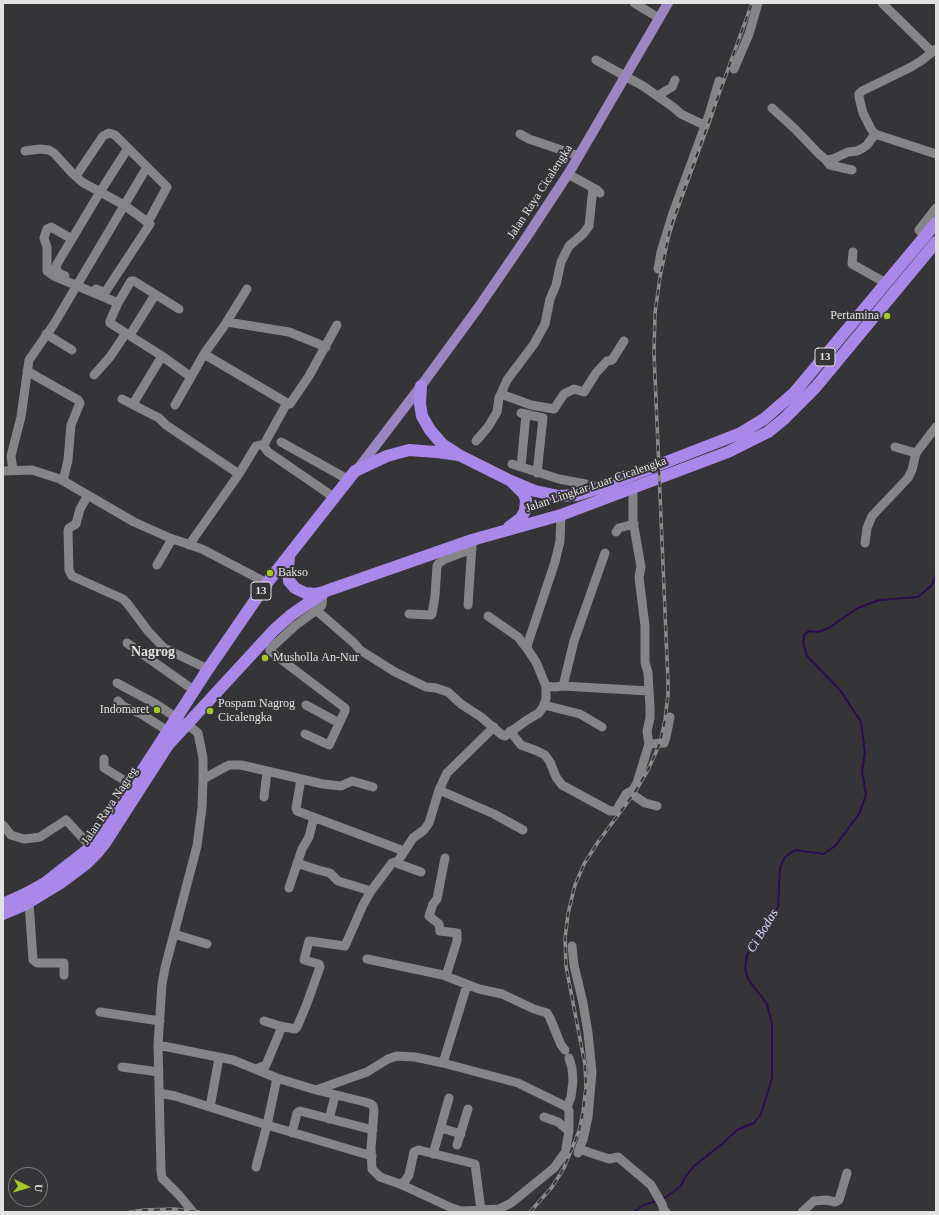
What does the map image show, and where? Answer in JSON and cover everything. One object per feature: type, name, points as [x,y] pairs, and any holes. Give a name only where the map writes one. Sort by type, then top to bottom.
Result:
[{"type":"highway","name":"Jalan Lingkar Luar Cicalengka","points":[[187,725],[274,630],[291,615],[325,592],[472,545],[505,531],[561,515],[636,486],[688,461],[764,419],[794,393],[936,223]]},
{"type":"highway","name":"Jalan Lingkar Luar Cicalengka","points":[[511,481],[535,491],[559,496],[577,495],[634,474],[728,452],[768,432],[784,419],[815,388],[936,242]]},
{"type":"highway","points":[[421,386],[420,404],[422,416],[426,424],[442,444],[459,455]]},
{"type":"highway","name":"13","points":[[177,718],[208,669],[267,583],[352,476],[387,456],[409,450],[459,455],[511,481]]},
{"type":"highway","points":[[505,531],[521,518],[525,511],[526,500],[524,494],[511,481]]},
{"type":"highway","points":[[288,555],[289,580],[295,588],[305,593],[315,594],[325,592]]},
{"type":"highway","name":"Jalan Raya Nagreg","points":[[3,904],[45,883],[91,847],[177,718]]},
{"type":"highway","name":"Jalan Raya Nagreg","points":[[3,914],[29,902],[74,873],[97,853],[168,745],[187,725]]},
{"type":"main road","name":"Jalan Raya Cicalengka","points":[[352,476],[421,386],[482,302],[568,174],[668,3]]},
{"type":"street","points":[[634,3],[659,18]]},
{"type":"street","points":[[734,69],[749,34],[758,3]]},
{"type":"street","points":[[882,3],[934,51],[911,67],[862,91],[860,94],[860,102],[863,113],[875,134],[936,154]]},
{"type":"street","points":[[596,60],[660,97],[680,114],[704,125]]},
{"type":"street","points":[[660,97],[662,93],[672,87],[675,80]]},
{"type":"street","points":[[658,269],[661,252],[673,213],[719,81]]},
{"type":"street","points":[[772,108],[796,128],[830,165],[852,170]]},
{"type":"street","points":[[76,176],[103,136],[112,133],[167,187],[148,222]]},
{"type":"street","points":[[520,134],[535,142],[579,156]]},
{"type":"street","points":[[825,159],[833,159],[848,152],[857,151],[863,148],[875,134]]},
{"type":"street","points":[[118,303],[58,274],[57,264],[128,148]]},
{"type":"street","points":[[25,151],[40,149],[48,150],[54,153],[82,182],[124,205],[150,224],[106,291],[103,292],[54,276],[47,271],[47,250],[44,238],[47,229],[52,227],[72,239]]},
{"type":"street","points":[[12,470],[11,456],[21,417],[29,360],[54,324],[147,167]]},
{"type":"street","points":[[476,441],[497,412],[501,394],[507,380],[534,344],[545,324],[561,262],[568,248],[589,226],[597,190],[568,174]]},
{"type":"street","points":[[925,236],[919,230],[936,208]]},
{"type":"street","points":[[853,252],[852,264],[886,283]]},
{"type":"street","points":[[179,309],[133,280],[118,303],[110,323],[162,356],[191,377]]},
{"type":"street","points":[[175,405],[204,354],[247,289]]},
{"type":"street","points":[[94,374],[110,357],[156,295]]},
{"type":"street","points":[[226,322],[289,332],[326,347]]},
{"type":"street","points":[[264,445],[287,403],[290,404],[309,376],[337,325]]},
{"type":"street","points":[[46,334],[72,350]]},
{"type":"street","points":[[501,394],[531,405],[554,409],[564,394],[574,390],[584,392],[596,373],[607,361],[612,360],[624,341]]},
{"type":"street","points":[[204,354],[287,403]]},
{"type":"street","points":[[133,404],[162,356]]},
{"type":"street","points":[[27,370],[78,400],[80,403],[71,425],[68,460],[62,481]]},
{"type":"street","points":[[122,399],[159,418],[166,425],[239,474]]},
{"type":"street","points":[[521,467],[523,414],[543,418],[537,473]]},
{"type":"street","points":[[864,543],[869,521],[872,516],[911,474],[916,453],[936,427]]},
{"type":"street","points":[[281,442],[352,476]]},
{"type":"street","points":[[189,545],[239,474],[256,446],[264,445]]},
{"type":"street","points":[[264,445],[268,452],[335,498]]},
{"type":"street","points":[[895,447],[916,453]]},
{"type":"street","points":[[512,464],[559,479],[602,487]]},
{"type":"street","points":[[3,471],[32,470],[62,481],[134,522],[172,539],[214,555],[267,583]]},
{"type":"street","points":[[510,732],[521,745],[545,755],[550,762],[556,777],[562,785],[610,811],[616,812],[626,794],[631,793],[637,783],[649,744],[647,731],[650,718],[648,674],[645,662],[645,626],[639,577],[641,566],[632,509],[636,486]]},
{"type":"street","points":[[88,495],[80,509],[76,524],[69,528],[68,531],[69,570],[72,576],[123,599],[148,631],[164,648],[208,669]]},
{"type":"street","points":[[528,650],[528,643],[555,562],[560,540],[561,515]]},
{"type":"street","points":[[616,532],[619,528],[634,524]]},
{"type":"street","points":[[157,565],[172,539]]},
{"type":"street","points":[[468,605],[472,545]]},
{"type":"street","points":[[410,614],[432,614],[437,566],[445,559],[472,545]]},
{"type":"street","points":[[563,686],[574,641],[605,553]]},
{"type":"street","points":[[305,734],[329,744],[345,711],[343,706],[270,651],[270,649],[295,626],[322,605],[325,592]]},
{"type":"street","points":[[316,610],[360,650],[395,672],[426,687],[436,688],[448,692],[504,736],[526,720],[538,714],[544,705],[546,686],[536,662],[518,637],[488,616]]},
{"type":"street","points":[[127,643],[195,691]]},
{"type":"street","points":[[117,683],[140,695],[198,733],[203,758],[203,779],[197,846],[166,960],[162,984],[158,1045],[159,1147],[162,1178],[193,1212]]},
{"type":"street","points":[[546,686],[649,691]]},
{"type":"street","points":[[118,702],[168,731]]},
{"type":"street","points":[[544,705],[580,714],[602,727]]},
{"type":"street","points":[[306,706],[339,723]]},
{"type":"street","points":[[649,744],[664,743],[670,717]]},
{"type":"street","points":[[399,864],[398,862],[413,838],[424,830],[429,823],[439,790],[447,773],[494,728]]},
{"type":"street","points":[[104,759],[104,768],[132,785]]},
{"type":"street","points":[[203,779],[229,765],[241,765],[333,786],[345,785],[352,781],[373,787]]},
{"type":"street","points":[[264,797],[267,772]]},
{"type":"street","points":[[301,779],[296,810],[404,851]]},
{"type":"street","points":[[439,790],[494,814],[523,830]]},
{"type":"street","points":[[631,793],[645,803],[657,806]]},
{"type":"street","points":[[289,888],[302,849],[309,837],[314,817]]},
{"type":"street","points":[[3,824],[11,835],[24,839],[40,837],[66,820],[91,847]]},
{"type":"street","points":[[445,858],[437,899],[433,904],[429,916],[438,923],[440,930],[456,933],[457,941],[446,976]]},
{"type":"street","points":[[264,1021],[280,1026],[296,1028],[306,1006],[320,967],[319,964],[304,960],[309,941],[346,946],[363,905],[371,891],[392,863],[394,862],[421,872]]},
{"type":"street","points":[[297,863],[330,873],[338,881],[371,891]]},
{"type":"street","points":[[29,902],[33,960],[38,963],[64,963],[64,975]]},
{"type":"street","points":[[174,934],[206,944]]},
{"type":"street","points":[[567,1150],[578,1153],[583,1140],[588,1117],[592,1072],[588,1032],[574,965],[572,946]]},
{"type":"street","points":[[158,1045],[237,1062],[277,1078],[335,1096],[371,1104],[374,1112],[372,1130],[372,1171],[380,1177],[400,1184],[461,1211],[499,1208],[511,1203],[554,1168],[567,1150],[569,1131],[568,1107],[573,1081],[572,1068],[550,1018],[547,1013],[527,1006],[502,994],[467,985],[446,976],[367,959]]},
{"type":"street","points":[[443,1063],[467,985]]},
{"type":"street","points":[[100,1012],[160,1021]]},
{"type":"street","points":[[256,1069],[266,1065],[281,1030],[280,1026]]},
{"type":"street","points":[[316,1090],[367,1072],[388,1059],[397,1056],[414,1057],[443,1063],[518,1083],[568,1107]]},
{"type":"street","points":[[210,1107],[219,1058]]},
{"type":"street","points":[[122,1067],[158,1072]]},
{"type":"street","points":[[256,1167],[277,1078]]},
{"type":"street","points":[[159,1093],[175,1096],[292,1133],[372,1156]]},
{"type":"street","points":[[329,1119],[335,1096]]},
{"type":"street","points":[[433,1154],[449,1098]]},
{"type":"street","points":[[457,1145],[468,1109]]},
{"type":"street","points":[[292,1133],[297,1111],[372,1130]]},
{"type":"street","points":[[544,1117],[558,1122],[569,1131]]},
{"type":"street","points":[[441,1128],[460,1134]]},
{"type":"street","points":[[579,1149],[609,1159],[618,1157],[651,1185],[663,1207]]},
{"type":"street","points":[[400,1184],[406,1181],[409,1175],[414,1152],[419,1150],[474,1164],[480,1210]]},
{"type":"street","points":[[802,1212],[814,1201],[826,1200],[835,1202],[839,1200],[847,1173]]},
{"type":"waterway","name":"Ci Bodas","points":[[663,1199],[681,1186],[684,1179],[693,1167],[737,1130],[754,1123],[761,1114],[772,1078],[772,1024],[767,1004],[748,979],[745,969],[747,955],[778,907],[780,868],[785,857],[795,850],[824,854],[836,845],[859,814],[866,795],[862,771],[865,753],[861,722],[840,690],[807,656],[803,642],[804,635],[809,631],[817,632],[827,629],[858,608],[879,600],[918,597],[932,585],[936,575]]},
{"type":"waterway","name":"Ci Bodas","points":[[633,1212],[646,1204],[657,1201]]},
{"type":"railway","points":[[530,1212],[552,1187],[564,1168],[579,1131],[583,1112],[586,1087],[585,1065],[566,966],[565,939],[568,914],[575,885],[584,864],[598,842],[633,795],[648,770],[660,743],[665,720],[668,682],[654,353],[655,313],[660,277],[670,229],[752,3]]},
{"type":"railway","points":[[130,1212],[174,1209],[199,1212]]},
{"type":"place","name":"Pertamina","points":[[887,316]]},
{"type":"place","name":"Bakso","points":[[270,573]]},
{"type":"place","name":"Musholla An-Nur","points":[[265,658]]},
{"type":"place","name":"Indomaret","points":[[157,710]]},
{"type":"place","name":"Pospam Nagrog Cicalengka","points":[[210,711]]},
{"type":"district","name":"Nagrog","points":[[153,652]]}]
